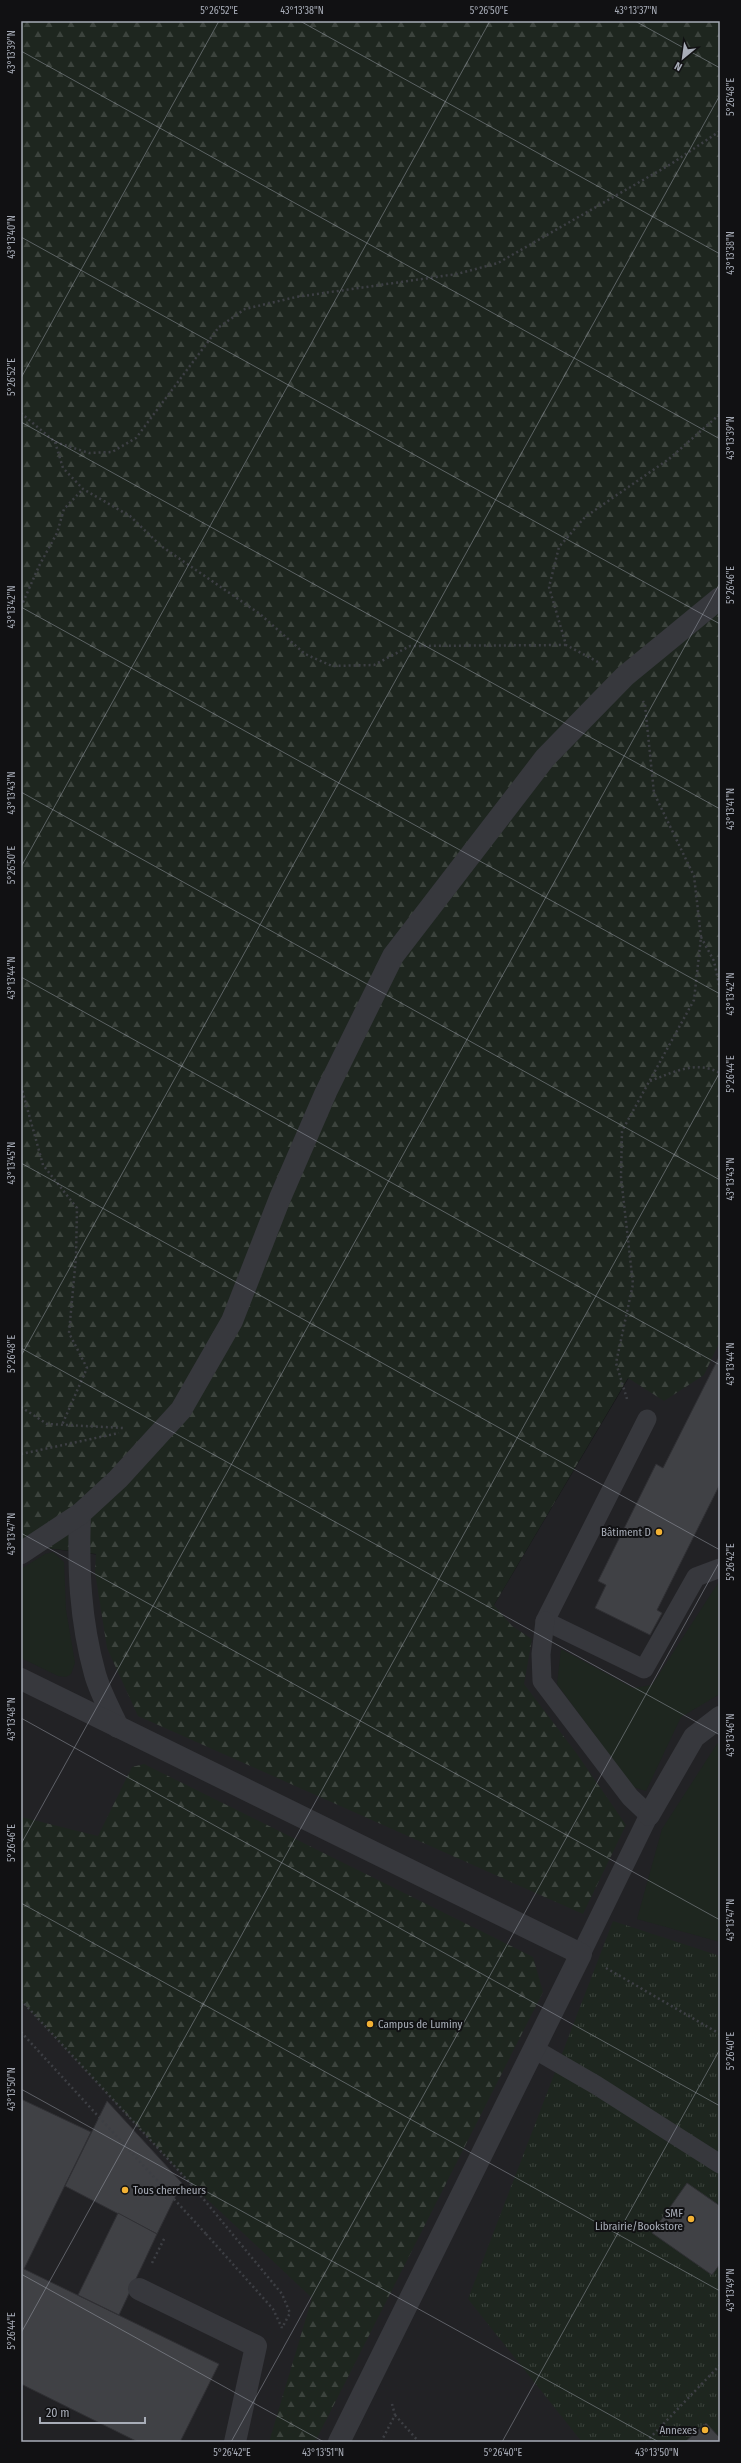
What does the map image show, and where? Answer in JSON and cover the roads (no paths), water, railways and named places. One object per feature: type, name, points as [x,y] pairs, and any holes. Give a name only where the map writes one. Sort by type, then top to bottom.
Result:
[{"type":"street","points":[[21,1553],[80,1514],[118,1479],[181,1410],[232,1321],[280,1198],[326,1092],[393,956],[545,758],[626,676],[720,598]]},
{"type":"street","points":[[80,1514],[78,1572],[83,1619],[95,1675],[118,1727]]},
{"type":"street","points":[[21,1680],[581,1954],[339,2442]]},
{"type":"street","points":[[649,1815],[694,1737],[720,1717]]},
{"type":"street","points":[[139,2289],[256,2346],[236,2442]]},
{"type":"lane","points":[[581,1954],[649,1815],[630,1797],[542,1681],[541,1654],[545,1622],[647,1419]]},
{"type":"lane","points":[[545,1622],[644,1669],[696,1577],[720,1568]]},
{"type":"lane","points":[[534,2049],[603,2089],[720,2164]]},
{"type":"place","name":"Bâtiment D","points":[[659,1532]]},
{"type":"place","name":"Campus de Luminy","points":[[370,2024]]},
{"type":"place","name":"Tous chercheurs","points":[[125,2190]]},
{"type":"place","name":"SMF Librairie/Bookstore","points":[[691,2219]]},
{"type":"place","name":"Annexes","points":[[705,2430]]}]
